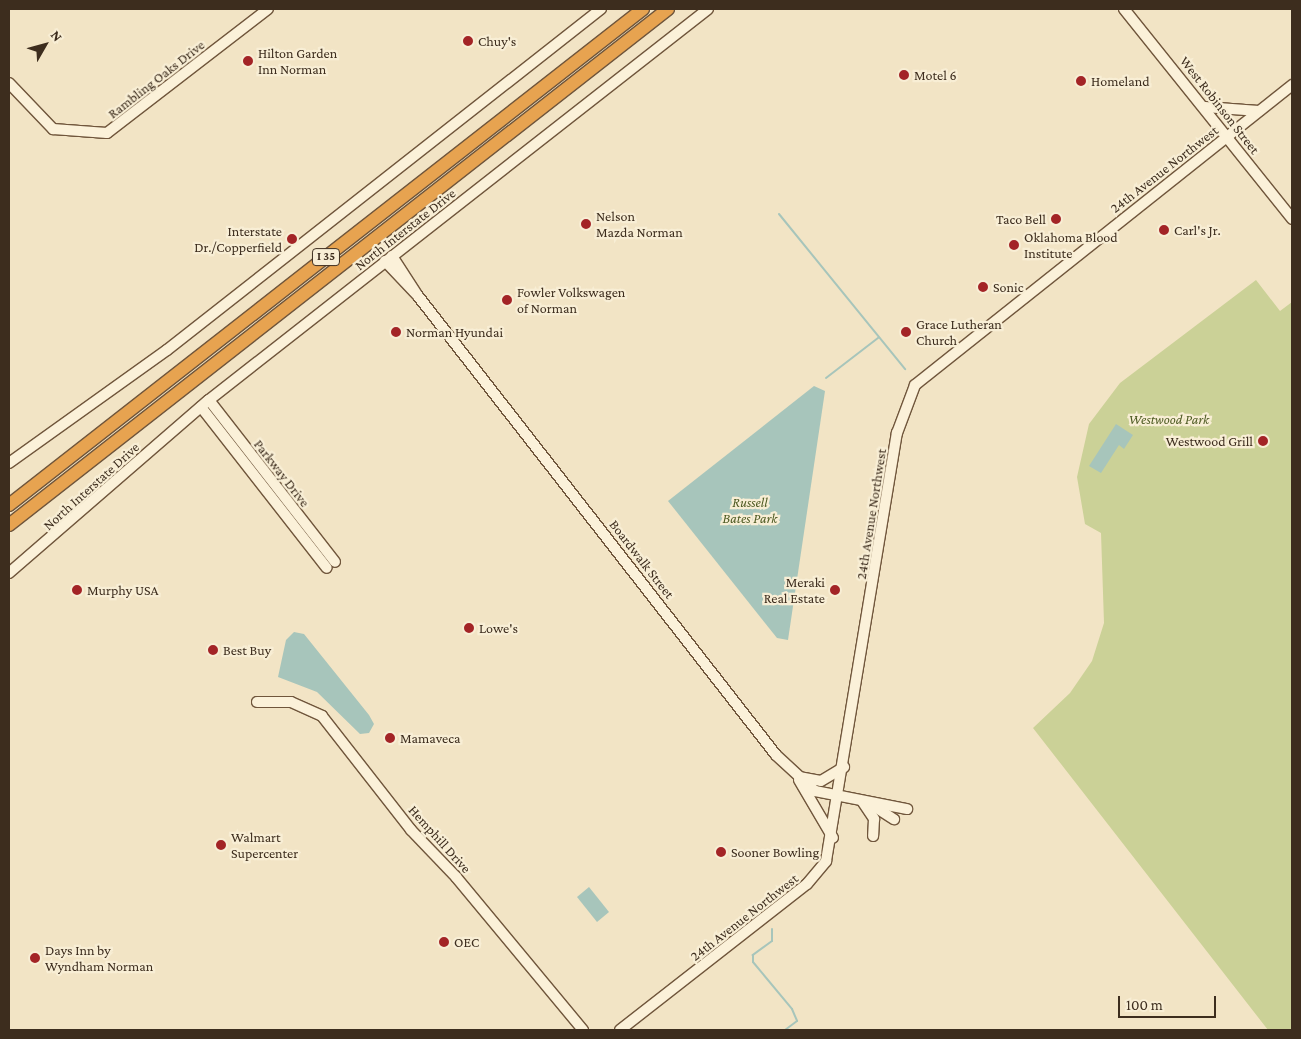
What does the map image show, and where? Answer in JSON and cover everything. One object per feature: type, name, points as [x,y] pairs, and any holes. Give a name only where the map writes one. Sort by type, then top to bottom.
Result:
[{"type":"highway","name":"I 35","points":[[9,505],[643,9]]},
{"type":"highway","name":"I 35","points":[[9,525],[668,9]]},
{"type":"main road","name":"Rambling Oaks Drive","points":[[9,83],[53,129],[108,133],[268,9]]},
{"type":"main road","points":[[9,463],[167,350],[601,9]]},
{"type":"main road","name":"North Interstate Drive","points":[[9,574],[205,404],[708,9]]},
{"type":"main road","name":"West Robinson Street","points":[[1124,9],[1205,107],[1292,219]]},
{"type":"main road","name":"24th Avenue Northwest","points":[[620,1030],[807,884],[826,861],[833,838],[897,433],[915,385],[1292,85]]},
{"type":"main road","points":[[1205,107],[1259,111]]},
{"type":"main road","name":"Boardwalk Street","points":[[389,259],[798,776],[815,791],[839,798],[907,809]]},
{"type":"main road","name":"Parkway Drive","points":[[205,404],[331,565]]},
{"type":"main road","name":"Hemphill Drive","points":[[257,702],[291,702],[322,716],[411,830],[461,882],[583,1030]]},
{"type":"main road","points":[[833,838],[805,796],[798,776],[821,780],[844,767]]},
{"type":"main road","points":[[865,802],[894,819]]},
{"type":"main road","points":[[865,802],[874,819],[873,836]]},
{"type":"green space","name":"Westwood Park","points":[[1256,280],[1280,311],[1292,302],[1292,1030],[1268,1030],[1033,728],[1070,693],[1092,661],[1104,623],[1101,533],[1085,524],[1077,477],[1089,424],[1120,383]]},
{"type":"water","name":"Russell Bates Park","points":[[814,386],[825,391],[788,640],[777,638],[668,501]]},
{"type":"water","points":[[1116,424],[1133,435],[1124,449],[1119,445],[1101,473],[1089,466]]},
{"type":"water","points":[[294,632],[304,634],[369,715],[374,724],[369,733],[360,734],[317,692],[278,677],[286,640]]},
{"type":"water","points":[[589,887],[609,912],[597,922],[577,897]]},
{"type":"waterway","points":[[779,214],[905,369]]},
{"type":"waterway","points":[[826,378],[878,338]]},
{"type":"waterway","points":[[772,929],[772,941],[753,955],[753,962],[792,1009],[797,1021],[785,1030]]},
{"type":"place","name":"Chuy's","points":[[468,41]]},
{"type":"place","name":"Hilton Garden Inn Norman","points":[[248,61]]},
{"type":"place","name":"Motel 6","points":[[904,75]]},
{"type":"place","name":"Homeland","points":[[1081,81]]},
{"type":"place","name":"Taco Bell","points":[[1056,219]]},
{"type":"place","name":"Nelson Mazda Norman","points":[[586,224]]},
{"type":"place","name":"Carl's Jr.","points":[[1164,230]]},
{"type":"place","name":"Interstate Dr./Copperfield","points":[[292,239]]},
{"type":"place","name":"Oklahoma Blood Institute","points":[[1014,245]]},
{"type":"place","name":"Sonic","points":[[983,287]]},
{"type":"place","name":"Fowler Volkswagen of Norman","points":[[507,300]]},
{"type":"place","name":"Norman Hyundai","points":[[396,332]]},
{"type":"place","name":"Grace Lutheran Church","points":[[906,332]]},
{"type":"place","name":"Westwood Grill","points":[[1263,441]]},
{"type":"place","name":"Murphy USA","points":[[77,590]]},
{"type":"place","name":"Meraki Real Estate","points":[[835,590]]},
{"type":"place","name":"Lowe's","points":[[469,628]]},
{"type":"place","name":"Best Buy","points":[[213,650]]},
{"type":"place","name":"Mamaveca","points":[[390,738]]},
{"type":"place","name":"Walmart Supercenter","points":[[221,845]]},
{"type":"place","name":"Sooner Bowling","points":[[721,852]]},
{"type":"place","name":"OEC","points":[[444,942]]},
{"type":"place","name":"Days Inn by Wyndham Norman","points":[[35,958]]}]
